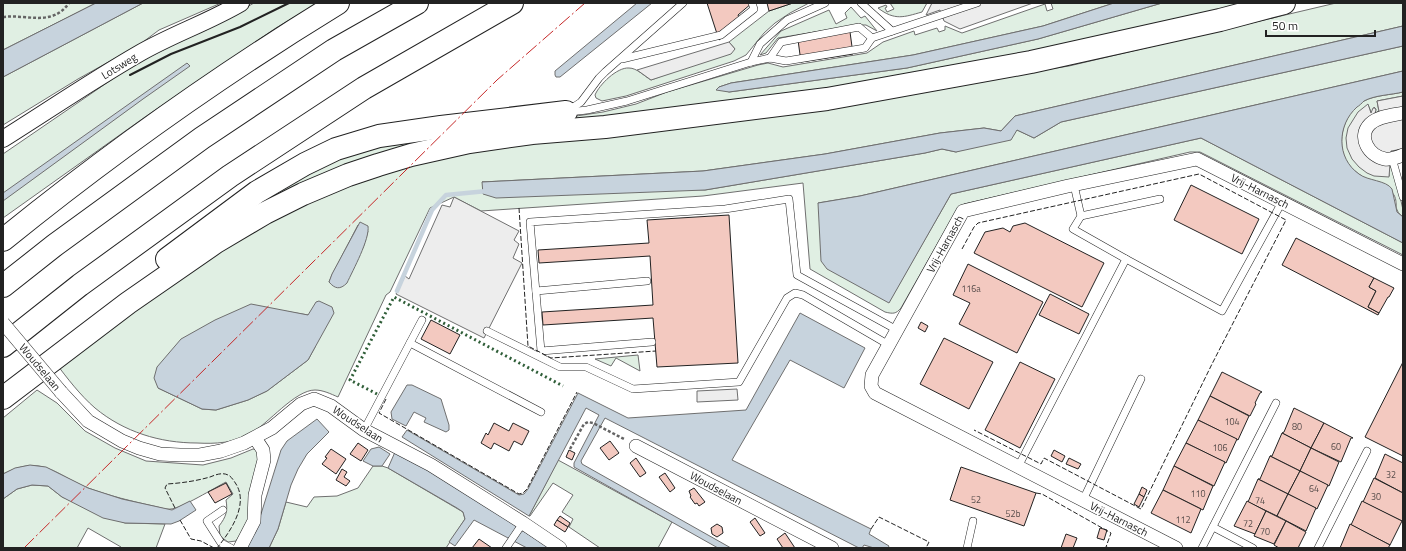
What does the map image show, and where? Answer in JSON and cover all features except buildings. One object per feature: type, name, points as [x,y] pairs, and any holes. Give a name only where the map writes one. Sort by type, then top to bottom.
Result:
[{"type":"highway","points":[[3,240],[122,148],[202,91],[338,3]]},
{"type":"highway","points":[[3,286],[55,245],[202,138],[334,50],[417,3]]},
{"type":"highway","points":[[3,346],[80,285],[230,176],[364,88],[512,3]]},
{"type":"highway","points":[[3,398],[128,303],[216,242],[265,213],[348,175],[404,157],[469,142],[532,133],[605,127],[827,99],[1031,62],[1220,20],[1284,3]]},
{"type":"highway","points":[[48,363],[84,322],[257,192],[305,164],[336,149],[379,136],[566,112]]},
{"type":"street","name":"Lotsweg","points":[[3,139],[139,54],[172,36],[215,17],[241,3]]},
{"type":"street","points":[[1398,157],[1386,160],[1376,156],[1368,150],[1365,142],[1366,130],[1370,124],[1376,120],[1403,113]]},
{"type":"street","name":"Vrij-Harnasch","points":[[1176,548],[875,393],[871,386],[872,375],[963,212],[1074,185],[1197,159],[1403,264]]},
{"type":"street","name":"Woudselaan","points":[[3,322],[61,392],[88,421],[122,441],[139,448],[160,454],[180,455],[200,455],[221,451],[255,438],[272,428],[301,404],[314,399],[331,406],[364,430],[431,465],[521,526],[560,548]]},
{"type":"street","points":[[240,548],[254,520],[255,495],[264,460],[263,450],[255,438]]},
{"type":"street","name":"Woudselaan","points":[[636,446],[832,548]]},
{"type":"lane","points":[[566,112],[581,102],[599,78],[683,3]]},
{"type":"lane","points":[[620,60],[721,35],[754,10],[752,3]]},
{"type":"lane","points":[[751,62],[760,44],[788,20],[825,3]]},
{"type":"lane","points":[[861,3],[892,31]]},
{"type":"lane","points":[[566,112],[587,110],[627,102],[751,62],[770,58],[786,61],[865,48],[872,38],[977,3]]},
{"type":"lane","points":[[770,58],[781,42],[859,27],[872,38]]},
{"type":"lane","points":[[1398,157],[1403,197]]},
{"type":"lane","points":[[1074,185],[1080,216],[1074,229],[1222,311],[1282,202]]},
{"type":"lane","points":[[652,342],[541,351],[530,222],[725,209],[790,199],[797,275],[897,330]]},
{"type":"lane","points":[[1080,216],[1160,199]]},
{"type":"lane","points":[[1018,467],[1126,259]]},
{"type":"lane","points":[[536,291],[647,281]]},
{"type":"lane","points":[[803,295],[810,282]]},
{"type":"lane","points":[[487,331],[560,368],[586,367],[633,389],[739,382],[787,298],[795,293],[803,295],[888,345]]},
{"type":"lane","points":[[364,430],[422,320]]},
{"type":"lane","points":[[410,343],[541,412]]},
{"type":"lane","points":[[1083,500],[1141,379]]},
{"type":"lane","points":[[1202,548],[1276,403]]},
{"type":"lane","points":[[1318,548],[1367,451]]},
{"type":"lane","points":[[223,510],[207,521],[221,543],[231,548]]},
{"type":"lane","points":[[967,548],[974,521]]},
{"type":"lane","points":[[508,545],[521,526]]},
{"type":"lane","points":[[1213,527],[1253,548]]},
{"type":"path","points":[[3,17],[49,18],[64,10],[69,3]]},
{"type":"path","points":[[570,449],[584,424],[588,422],[593,423],[636,446]]},
{"type":"green space","points":[[3,3],[96,3],[3,50]]},
{"type":"green space","points":[[143,3],[221,3],[159,30],[139,45],[78,79],[3,125],[3,77]]},
{"type":"green space","points":[[254,3],[318,3],[276,28],[145,117],[3,218],[3,154],[146,56],[220,22]]},
{"type":"green space","points":[[793,3],[809,3],[775,23],[764,33],[746,55],[734,61],[626,96],[602,101],[596,98],[595,95],[597,91],[604,82],[614,73],[624,68],[635,69],[651,80],[735,49],[729,42],[769,11]]},
{"type":"green space","points":[[890,3],[927,3],[922,12],[900,17],[890,15],[878,8],[886,5],[887,7],[885,8],[887,12],[894,9]]},
{"type":"green space","points":[[1051,3],[1114,3],[1043,26],[913,55],[731,83],[719,87],[729,92],[907,68],[1038,39],[1162,3],[1261,3],[908,79],[488,134],[231,223],[285,184],[349,150],[603,112],[636,104],[667,92],[758,65],[768,63],[783,67],[867,53],[883,42],[914,31],[915,35],[937,28],[939,32],[945,30],[945,26],[962,33],[1045,4],[1047,11],[1053,9]]},
{"type":"green space","points":[[1336,3],[1403,3],[1403,26],[1015,116],[1001,131],[984,128],[940,133],[825,154],[703,171],[482,182],[705,190],[942,149],[956,152],[1017,130],[1034,138],[1061,122],[1403,46],[1403,71],[860,196],[818,203],[889,302],[951,194],[1201,138],[1403,243],[1403,255],[1200,152],[1190,152],[964,204],[955,213],[901,308],[892,313],[885,312],[810,269],[803,183],[703,196],[481,211],[454,197],[430,208],[390,292],[386,295],[338,397],[327,392],[315,390],[307,391],[290,401],[257,429],[244,437],[218,443],[183,442],[156,438],[130,430],[118,424],[89,403],[55,362],[155,287],[353,175],[443,152],[882,95],[1069,66]],"holes":[[[358,225],[368,231],[363,248],[329,282]],[[284,311],[308,315],[315,347],[308,360],[267,391],[248,400],[216,410],[202,409],[158,388]]]},
{"type":"green space","points":[[851,7],[861,18],[865,16],[877,31],[866,25],[857,25],[778,38],[766,53],[760,55],[781,31],[829,10],[836,24],[847,18],[845,13]]},
{"type":"green space","points":[[1403,92],[1403,96],[1377,101],[1379,112],[1375,113],[1376,109],[1374,107],[1373,116],[1368,105],[1389,176],[1389,166],[1394,169],[1403,210],[1403,217],[1397,209],[1394,195],[1388,188],[1382,183],[1371,181],[1364,177],[1349,165],[1344,157],[1342,139],[1346,121],[1357,106],[1373,97]]},
{"type":"green space","points":[[638,355],[640,371],[616,358],[611,366],[595,359]]},
{"type":"green space","points":[[37,390],[57,403],[85,431],[115,448],[146,461],[203,465],[231,458],[253,449],[258,450],[262,456],[252,517],[236,541],[228,542],[220,536],[219,526],[226,514],[226,500],[233,494],[226,482],[176,508],[169,509],[96,491],[76,483],[47,468],[38,466],[16,468],[3,474],[3,418]]},
{"type":"green space","points":[[558,460],[672,522],[658,548],[600,548],[569,527],[573,519],[562,512],[573,495],[553,483],[529,516]]},
{"type":"green space","points":[[373,466],[388,468],[463,512],[465,519],[446,548],[269,548],[278,529],[286,502],[307,507],[314,497],[337,496],[358,488]]},
{"type":"green space","points":[[32,485],[48,486],[62,497],[125,523],[165,524],[156,548],[121,548],[88,528],[77,548],[3,548],[3,499],[17,489]]},
{"type":"shaded area","points":[[96,3],[143,3],[3,77],[3,50]]},
{"type":"shaded area","points":[[637,3],[652,3],[560,77],[556,77],[555,71]]},
{"type":"shaded area","points":[[932,3],[1033,3],[960,29],[944,21],[940,10],[926,15]]},
{"type":"shaded area","points":[[1114,3],[1162,3],[1038,39],[907,68],[729,92],[716,90],[719,87],[731,83],[913,55],[1043,26]]},
{"type":"shaded area","points":[[1403,26],[1403,46],[1061,122],[1034,138],[1017,130],[1011,140],[956,152],[942,149],[705,190],[496,198],[483,194],[482,182],[703,171],[825,154],[940,133],[984,128],[1001,131],[1015,116]]},
{"type":"shaded area","points":[[729,42],[735,49],[731,54],[651,80],[637,70]]},
{"type":"shaded area","points":[[187,63],[190,66],[3,201],[3,193]]},
{"type":"shaded area","points":[[1403,71],[1403,92],[1378,96],[1364,101],[1350,114],[1343,132],[1342,141],[1343,151],[1351,167],[1359,174],[1386,184],[1392,189],[1397,212],[1403,217],[1403,243],[1201,138],[951,194],[889,303],[827,269],[821,261],[818,203],[860,196]]},
{"type":"shaded area","points":[[1403,96],[1403,149],[1391,151],[1389,177],[1374,176],[1359,167],[1352,159],[1347,148],[1346,138],[1348,128],[1358,112],[1368,104],[1371,113],[1373,108],[1375,108],[1375,113],[1379,111],[1377,101]]},
{"type":"shaded area","points":[[454,197],[519,231],[514,240],[519,244],[513,258],[522,263],[484,338],[396,294],[405,276],[409,279],[442,205],[450,207]]},
{"type":"shaded area","points":[[360,222],[368,226],[364,246],[347,283],[340,288],[335,287],[329,282],[332,274]]},
{"type":"shaded area","points":[[319,301],[332,307],[334,313],[308,360],[267,391],[248,400],[216,410],[202,409],[158,388],[154,378],[157,367],[181,339],[215,320],[251,304],[308,315],[316,302]]},
{"type":"shaded area","points":[[800,313],[865,348],[844,388],[790,360],[732,460],[871,529],[869,534],[889,546],[888,548],[874,548],[864,545],[862,548],[859,548],[605,418],[581,461],[582,464],[731,548],[718,548],[574,467],[574,463],[599,415],[586,408],[529,516],[402,437],[407,430],[519,495],[524,494],[578,393],[628,418],[746,410]]},
{"type":"shaded area","points":[[407,385],[412,385],[441,399],[449,425],[449,430],[446,432],[424,422],[426,418],[414,412],[406,426],[392,419],[391,412]]},
{"type":"shaded area","points":[[737,389],[738,400],[697,402],[697,391]]},
{"type":"shaded area","points":[[317,419],[329,432],[307,454],[298,469],[291,485],[278,529],[269,548],[246,548],[261,514],[281,450],[287,441]]},
{"type":"shaded area","points":[[379,447],[390,454],[382,466],[373,466],[363,461],[371,449]]},
{"type":"shaded area","points":[[395,452],[434,473],[509,520],[520,532],[523,531],[550,548],[527,548],[474,520],[455,546],[449,542],[465,519],[463,512],[388,468]]},
{"type":"shaded area","points":[[30,465],[46,467],[88,488],[122,499],[172,510],[190,501],[196,510],[179,521],[171,524],[125,523],[103,518],[62,497],[48,486],[32,485],[17,489],[3,499],[3,474],[15,468]]},
{"type":"waterway","points":[[397,291],[432,210],[446,195],[487,191]]},
{"type":"hedge","points":[[377,394],[350,380],[394,297],[563,386]]},
{"type":"fence","points":[[962,249],[974,227],[978,223],[1199,174],[1286,220],[1212,364],[1141,509],[1044,458],[1041,464],[974,430]]},
{"type":"fence","points":[[519,208],[528,346],[551,358],[656,351]]},
{"type":"fence","points":[[386,399],[379,413],[519,494],[523,493],[527,489],[577,392]]},
{"type":"fence","points":[[175,508],[165,488],[167,484],[194,481],[221,474],[230,476],[236,484],[239,492],[239,509],[232,526],[217,548]]},
{"type":"fence","points":[[1036,493],[1042,494],[1111,533],[1106,547],[1110,548]]},
{"type":"fence","points":[[871,529],[879,517],[929,542],[926,548]]},
{"type":"fence","points":[[180,520],[191,539],[201,541],[214,548]]},
{"type":"wall","points":[[130,75],[171,54],[240,27],[289,3]]},
{"type":"power","points":[[24,548],[497,80],[585,3]]}]
